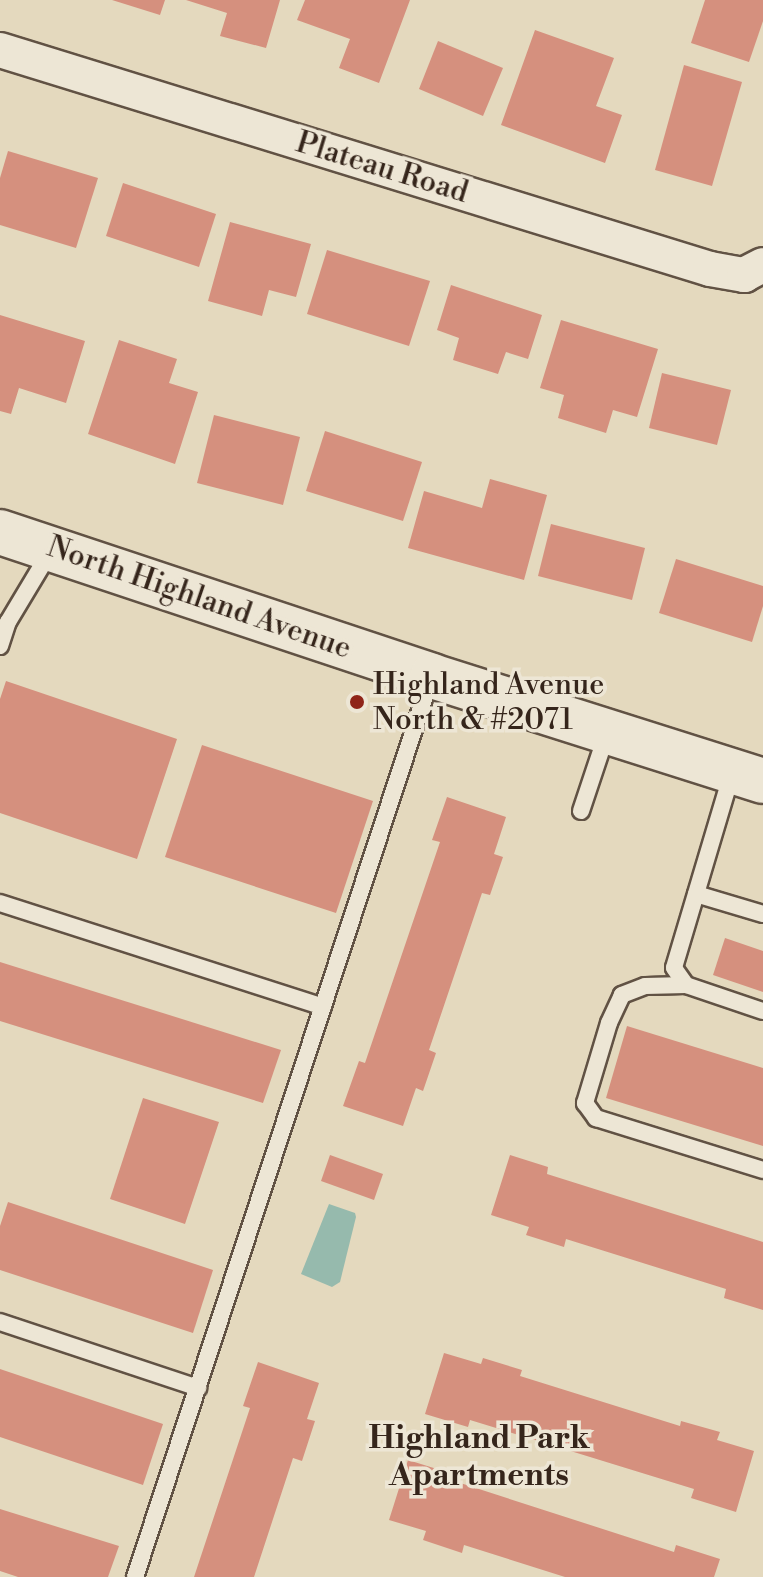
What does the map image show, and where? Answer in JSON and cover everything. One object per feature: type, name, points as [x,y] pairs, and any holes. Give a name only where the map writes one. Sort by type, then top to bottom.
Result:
[{"type":"street","name":"Plateau Road","points":[[0,50],[710,269],[744,275],[763,265]]},
{"type":"street","name":"North Highland Avenue","points":[[0,532],[432,676],[748,776]]},
{"type":"lane","points":[[0,646],[8,622],[52,548]]},
{"type":"lane","points":[[135,1577],[432,676]]},
{"type":"lane","points":[[581,811],[607,732]]},
{"type":"lane","points":[[686,985],[674,968],[696,894],[748,776]]},
{"type":"lane","points":[[696,894],[763,914]]},
{"type":"lane","points":[[0,903],[323,1007]]},
{"type":"lane","points":[[763,1011],[686,985],[645,986],[622,995],[609,1023],[585,1103],[596,1118],[763,1170]]},
{"type":"lane","points":[[0,1322],[198,1388]]},
{"type":"water","points":[[329,1204],[355,1213],[356,1217],[340,1282],[332,1287],[301,1274]]},
{"type":"building","points":[[112,0],[165,0],[160,15]]},
{"type":"building","points":[[186,0],[280,0],[266,48],[220,36],[227,13]]},
{"type":"building","points":[[305,0],[410,0],[379,83],[339,68],[350,39],[297,20]]},
{"type":"building","points":[[705,0],[763,0],[763,21],[749,62],[691,43]]},
{"type":"building","points":[[535,30],[614,58],[596,106],[622,115],[605,163],[501,125]]},
{"type":"building","points":[[438,41],[503,68],[483,116],[419,89]]},
{"type":"building","points":[[684,65],[742,82],[712,186],[655,170]]},
{"type":"building","points":[[8,151],[98,178],[76,248],[0,225],[0,178]]},
{"type":"building","points":[[123,183],[216,214],[199,267],[106,236]]},
{"type":"building","points":[[230,222],[311,244],[296,297],[269,290],[262,316],[208,301]]},
{"type":"building","points":[[327,250],[430,281],[409,346],[307,314]]},
{"type":"building","points":[[451,285],[542,315],[528,359],[506,352],[498,374],[453,360],[459,338],[437,330]]},
{"type":"building","points":[[0,315],[85,341],[66,403],[19,388],[11,414],[0,411]]},
{"type":"building","points":[[561,320],[658,349],[637,417],[613,410],[606,433],[558,418],[564,395],[540,388]]},
{"type":"building","points":[[119,340],[177,359],[169,383],[198,392],[175,464],[88,434]]},
{"type":"building","points":[[662,373],[731,390],[717,445],[649,428]]},
{"type":"building","points":[[214,415],[300,437],[283,505],[197,483]]},
{"type":"building","points":[[325,431],[422,462],[403,521],[306,491]]},
{"type":"building","points":[[490,479],[547,495],[524,580],[408,548],[424,491],[482,508]]},
{"type":"building","points":[[551,524],[645,548],[632,600],[538,576]]},
{"type":"building","points":[[676,559],[763,586],[763,606],[752,642],[659,613]]},
{"type":"building","points":[[6,681],[177,739],[137,859],[0,813],[0,699]]},
{"type":"building","points":[[202,745],[373,801],[336,913],[165,857]]},
{"type":"building","points":[[447,797],[506,817],[494,854],[503,857],[490,895],[482,893],[429,1050],[436,1053],[423,1091],[416,1088],[403,1126],[343,1106],[359,1061],[365,1063],[440,842],[432,840]]},
{"type":"building","points":[[725,938],[763,951],[763,992],[713,975]]},
{"type":"building","points":[[0,962],[281,1050],[263,1103],[0,1021]]},
{"type":"building","points":[[627,1026],[763,1068],[763,1146],[606,1098]]},
{"type":"building","points":[[143,1098],[219,1122],[185,1224],[110,1199]]},
{"type":"building","points":[[330,1155],[383,1174],[374,1200],[321,1181]]},
{"type":"building","points":[[510,1155],[548,1167],[547,1174],[763,1242],[763,1310],[724,1298],[726,1289],[566,1239],[564,1247],[526,1235],[529,1227],[491,1215]]},
{"type":"building","points":[[8,1202],[213,1270],[193,1333],[0,1270],[0,1226]]},
{"type":"building","points":[[444,1353],[481,1364],[483,1358],[522,1370],[520,1376],[680,1426],[681,1421],[720,1432],[717,1440],[754,1451],[736,1512],[691,1498],[694,1489],[470,1420],[468,1427],[425,1414]]},
{"type":"building","points":[[258,1362],[319,1383],[307,1419],[315,1421],[302,1461],[293,1458],[254,1577],[194,1577],[250,1408],[243,1406]]},
{"type":"building","points":[[0,1369],[163,1424],[143,1485],[0,1437]]},
{"type":"building","points":[[408,1460],[453,1474],[451,1480],[674,1552],[676,1545],[720,1559],[714,1577],[565,1577],[464,1545],[462,1553],[423,1540],[426,1531],[389,1520]]},
{"type":"building","points":[[0,1509],[119,1546],[108,1577],[18,1577],[0,1571]]},
{"type":"place","name":"Highland Avenue North & #2071","points":[[357,702]]},
{"type":"district","name":"Highland Park Apartments","points":[[479,1458]]}]
